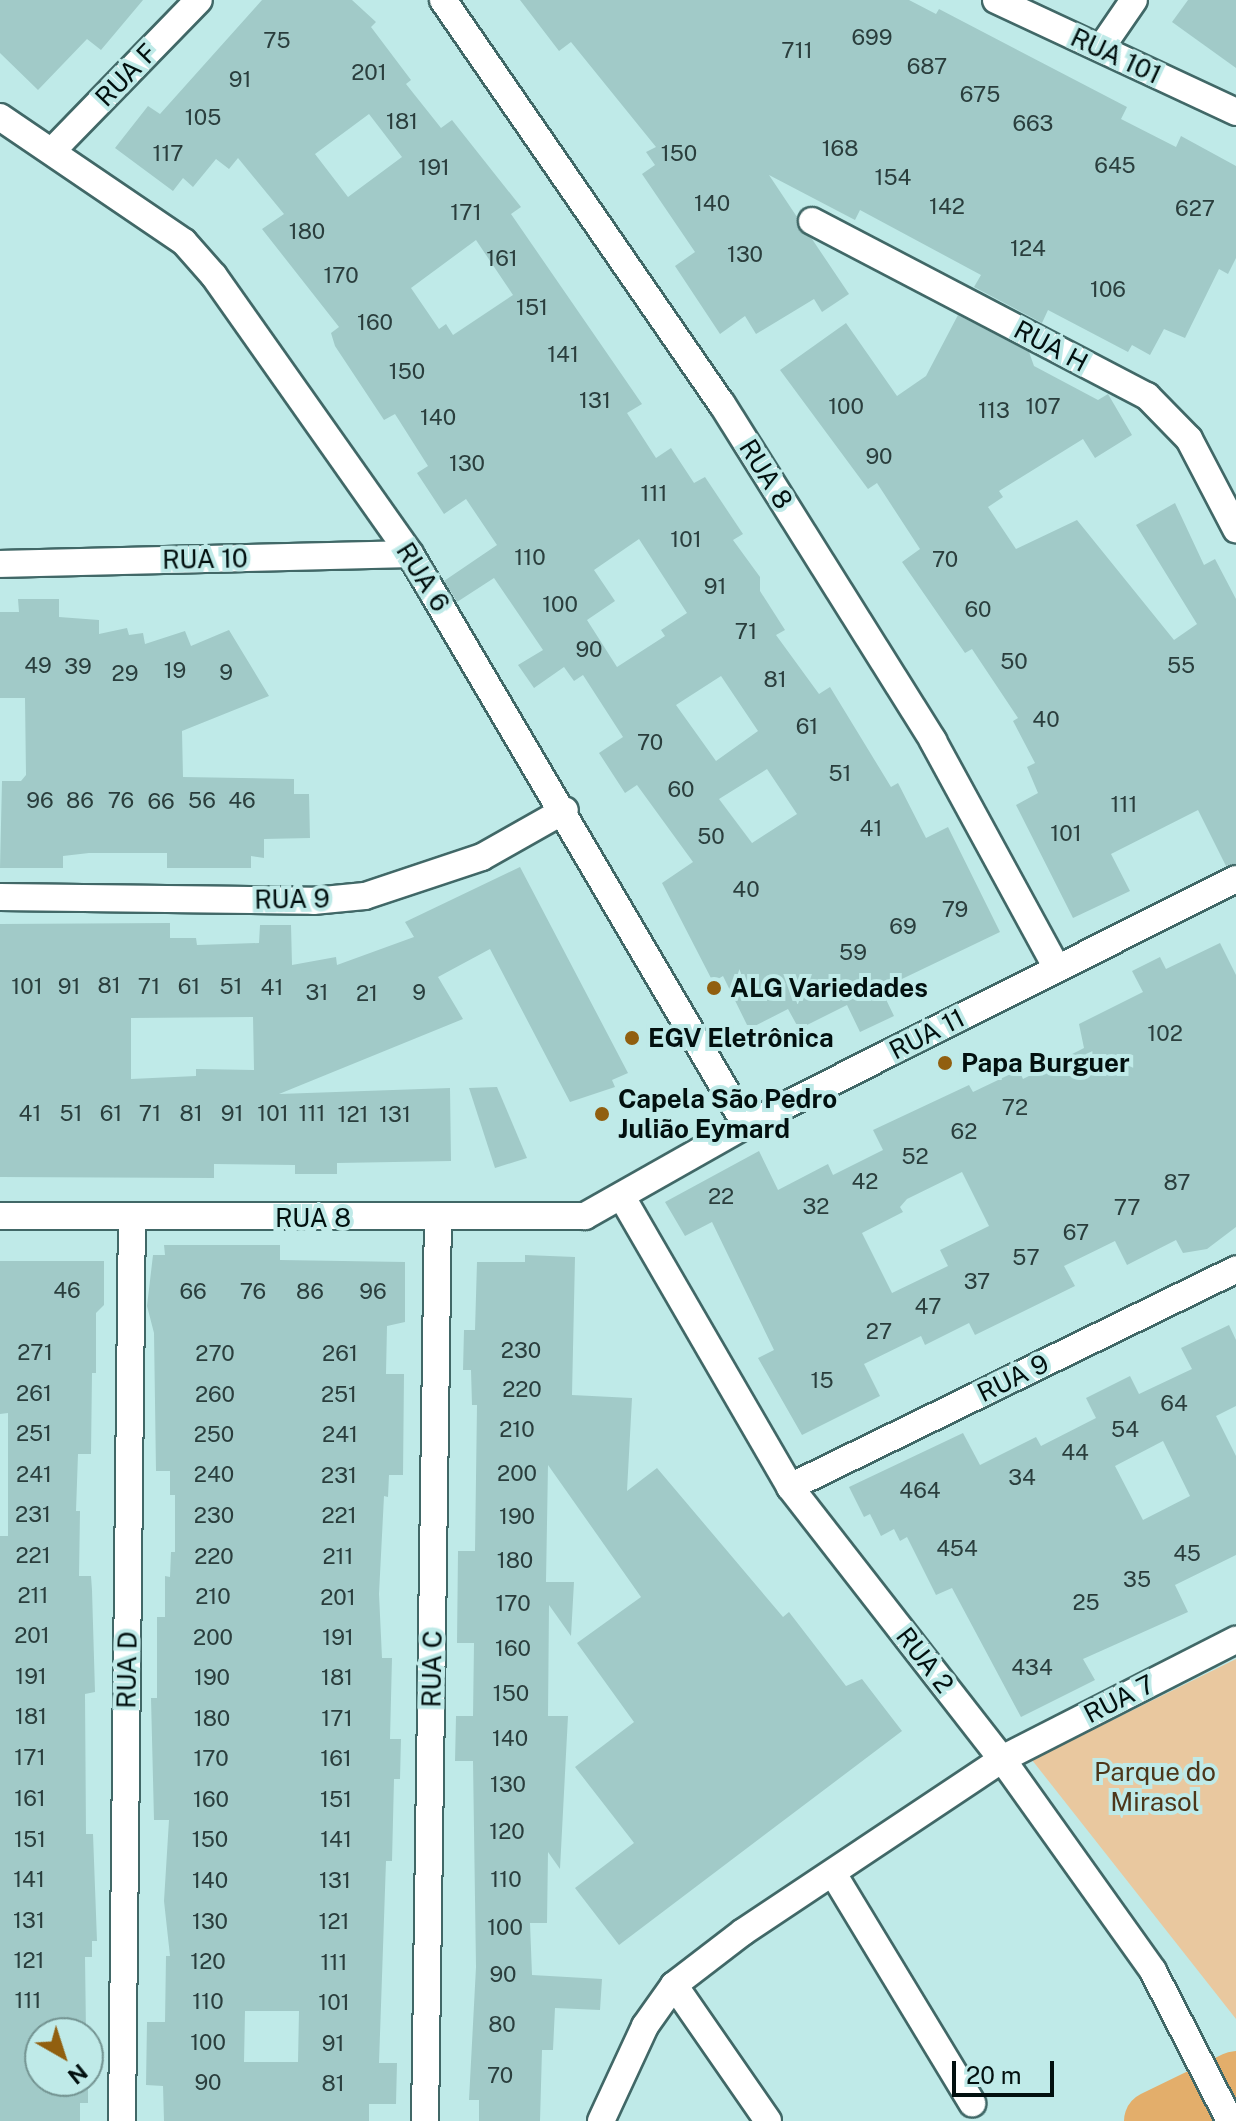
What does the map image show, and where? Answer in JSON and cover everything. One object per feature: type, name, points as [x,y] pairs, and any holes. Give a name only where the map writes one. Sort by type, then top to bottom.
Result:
[{"type":"street","name":"RUA F","points":[[53,150],[199,0]]},
{"type":"street","name":"RUA 8","points":[[443,0],[722,404],[933,741],[1057,968]]},
{"type":"street","name":"RUA 101","points":[[996,0],[1236,112]]},
{"type":"street","points":[[1101,48],[1134,0]]},
{"type":"street","name":"RUA 6","points":[[0,117],[53,150],[184,242],[214,276],[410,554],[565,810],[746,1125]]},
{"type":"street","name":"RUA H","points":[[812,221],[1147,396],[1189,439],[1236,529]]},
{"type":"street","name":"RUA 10","points":[[0,564],[410,554]]},
{"type":"street","name":"RUA 9","points":[[0,897],[313,901],[365,896],[482,857],[565,810]]},
{"type":"street","name":"RUA 11","points":[[622,1197],[746,1125],[1235,882]]},
{"type":"street","name":"RUA 8","points":[[0,1216],[585,1216],[622,1197]]},
{"type":"street","name":"RUA 2","points":[[622,1197],[790,1487],[1002,1759],[1153,1971],[1228,2117]]},
{"type":"street","name":"RUA D","points":[[122,2121],[132,1218]]},
{"type":"street","name":"RUA C","points":[[425,2121],[438,1218]]},
{"type":"street","name":"RUA 9","points":[[790,1487],[1236,1269]]},
{"type":"street","name":"RUA 7","points":[[601,2121],[645,2026],[674,1985],[743,1932],[834,1875],[1002,1759],[1236,1640]]},
{"type":"street","points":[[834,1875],[972,2103]]},
{"type":"street","points":[[674,1985],[768,2121]]},
{"type":"green space","name":"Parque do Mirasol","points":[[1236,1659],[1236,2019],[1032,1760]]},
{"type":"building","points":[[0,0],[143,0],[101,50],[87,39],[38,90],[0,53]]},
{"type":"building","points":[[262,0],[352,0],[376,22],[371,27],[411,80],[406,84],[441,128],[452,120],[521,207],[511,214],[642,404],[627,413],[656,458],[671,448],[694,483],[705,477],[743,534],[733,540],[760,577],[760,591],[785,630],[776,635],[819,694],[830,687],[891,787],[898,783],[926,838],[948,827],[1000,932],[881,989],[894,1016],[860,1032],[847,1005],[799,1029],[788,1009],[749,1029],[723,976],[713,982],[662,883],[693,862],[637,785],[625,793],[599,753],[623,737],[583,675],[574,681],[564,667],[534,688],[518,665],[543,650],[494,578],[457,602],[444,581],[497,545],[466,499],[444,514],[417,473],[428,466],[395,414],[384,420],[335,346],[331,333],[339,327],[262,229],[284,214],[238,158],[229,169],[216,159],[193,187],[183,178],[173,191],[115,148],[148,106],[160,114]],"holes":[[[369,114],[402,157],[348,197],[315,154]],[[476,240],[513,295],[453,335],[446,324],[439,329],[411,288]],[[639,539],[687,613],[661,630],[665,636],[617,667],[587,620],[615,601],[594,570]],[[721,676],[758,731],[716,761],[676,705]],[[767,769],[797,814],[752,843],[719,799]]]},
{"type":"building","points":[[520,0],[909,0],[936,14],[939,9],[1127,107],[1121,119],[1176,147],[1181,136],[1236,166],[1236,258],[1228,274],[1219,269],[1185,338],[1164,329],[1150,355],[1132,345],[1128,352],[1048,310],[1042,323],[974,287],[981,275],[860,210],[855,220],[769,175],[797,217],[799,230],[812,239],[849,294],[822,312],[814,299],[756,334],[745,316],[720,334],[675,266],[695,252],[642,174],[655,165],[646,152],[656,147],[571,42],[559,51]]},
{"type":"building","points":[[1188,0],[1236,0],[1236,68],[1172,22]]},
{"type":"building","points":[[958,315],[1029,352],[1034,366],[1098,400],[1108,394],[1132,435],[1095,458],[1083,439],[999,491],[1003,497],[988,507],[1016,549],[1077,520],[1174,640],[1197,624],[1136,525],[1175,503],[1204,565],[1215,559],[1236,599],[1236,863],[1226,866],[1198,810],[1111,854],[1130,891],[1073,918],[1016,805],[1038,793],[1027,767],[1035,763],[1013,721],[1018,718],[972,649],[965,653],[902,562],[920,549],[877,483],[868,489],[780,370],[846,323],[897,396],[926,376]]},
{"type":"building","points":[[18,599],[59,599],[59,617],[99,620],[99,634],[127,628],[129,635],[143,633],[145,644],[185,631],[191,646],[229,630],[269,696],[182,731],[183,777],[294,779],[294,794],[309,794],[310,838],[264,839],[264,858],[251,856],[251,868],[167,868],[167,853],[89,853],[63,856],[63,868],[0,868],[2,781],[21,781],[26,775],[25,698],[0,698],[0,612],[19,612]]},
{"type":"building","points":[[520,867],[628,1073],[612,1080],[615,1087],[570,1102],[490,949],[438,977],[463,1019],[279,1094],[450,1088],[451,1161],[337,1163],[337,1174],[295,1174],[295,1165],[214,1164],[214,1178],[0,1177],[0,924],[170,923],[170,938],[196,938],[197,945],[259,943],[260,925],[291,925],[292,965],[336,957],[337,965],[414,937],[405,922]],"holes":[[[253,1017],[254,1070],[196,1069],[196,1076],[131,1079],[131,1018]]]},
{"type":"building","points":[[1220,943],[1236,975],[1236,1227],[1207,1249],[1183,1253],[1176,1240],[1127,1265],[1115,1241],[1064,1266],[1075,1286],[975,1335],[969,1323],[925,1345],[921,1336],[864,1364],[880,1396],[802,1435],[758,1358],[774,1350],[712,1222],[685,1236],[665,1202],[759,1151],[778,1190],[828,1164],[833,1175],[883,1150],[873,1130],[969,1085],[973,1092],[1019,1070],[1023,1079],[1084,1048],[1079,1024],[1143,992],[1132,971],[1160,957],[1166,969]],"holes":[[[962,1172],[989,1226],[940,1250],[948,1266],[892,1293],[862,1233],[903,1212],[900,1207],[907,1199]]]},
{"type":"building","points":[[497,1087],[527,1158],[495,1168],[469,1088]]},
{"type":"building","points":[[164,1245],[280,1245],[280,1260],[405,1262],[405,1322],[387,1326],[386,1374],[404,1374],[403,1475],[389,1475],[388,1497],[384,1496],[379,1594],[382,1658],[392,1658],[390,1739],[401,1739],[400,1779],[394,1779],[392,1861],[386,1861],[379,2063],[397,2063],[396,2104],[369,2104],[369,2121],[164,2121],[163,2086],[146,2085],[147,2022],[165,2022],[166,1956],[170,1956],[164,1901],[169,1820],[154,1820],[151,1698],[157,1698],[157,1617],[165,1617],[165,1576],[170,1577],[171,1552],[175,1552],[175,1495],[170,1495],[170,1471],[156,1471],[154,1333],[147,1306],[153,1255],[165,1255]],"holes":[[[245,2011],[299,2011],[298,2062],[244,2062]]]},
{"type":"building","points":[[525,1255],[575,1257],[572,1395],[632,1398],[627,1491],[657,1468],[783,1617],[789,1612],[846,1686],[862,1679],[902,1731],[619,1945],[575,1888],[634,1843],[575,1767],[634,1722],[577,1643],[641,1597],[548,1465],[546,1582],[574,1582],[571,1636],[549,1605],[548,1716],[568,1716],[560,1869],[548,1852],[547,1923],[530,1923],[532,1975],[602,1979],[600,2010],[555,2008],[553,2050],[542,2050],[540,2121],[479,2121],[479,2100],[469,2100],[476,1967],[473,1761],[455,1761],[456,1716],[473,1716],[474,1643],[457,1643],[458,1551],[475,1551],[477,1405],[472,1405],[471,1370],[463,1370],[464,1330],[475,1330],[477,1262],[525,1262]]},
{"type":"building","points":[[0,1261],[104,1261],[104,1305],[96,1313],[91,1454],[78,1454],[76,1511],[80,1511],[79,1576],[91,1576],[92,1590],[95,1692],[85,1694],[86,1834],[93,1834],[97,1941],[92,1941],[92,1957],[85,1957],[86,2017],[24,2017],[24,2097],[88,2097],[88,2103],[80,2103],[80,2121],[0,2121],[0,1536],[8,1536],[8,1413],[0,1414]]},
{"type":"building","points":[[1229,1325],[1236,1340],[1236,1406],[1216,1416],[1236,1456],[1236,1555],[1175,1585],[1188,1612],[1083,1659],[1095,1680],[1021,1717],[952,1588],[936,1595],[907,1537],[900,1541],[894,1529],[881,1536],[870,1514],[864,1517],[849,1487],[963,1433],[980,1465],[1036,1437],[1041,1446],[1096,1418],[1086,1398],[1130,1376],[1139,1394],[1192,1369],[1181,1348]],"holes":[[[1163,1441],[1190,1496],[1143,1520],[1115,1466]]]},
{"type":"waterway","points":[[1154,2121],[1236,2081]]},
{"type":"place","name":"ALG Variedades","points":[[714,988]]},
{"type":"place","name":"EGV Eletrônica","points":[[632,1038]]},
{"type":"place","name":"Papa Burguer","points":[[945,1063]]},
{"type":"place","name":"Capela São Pedro Julião Eymard","points":[[602,1114]]}]
